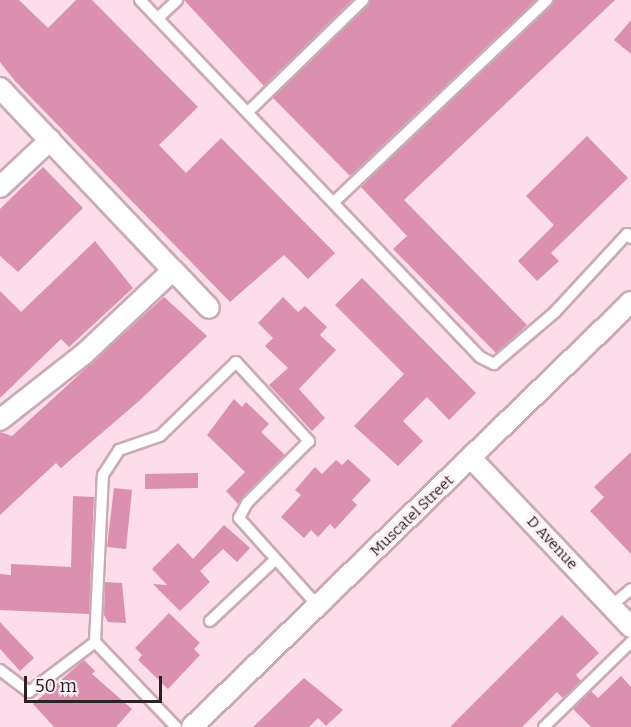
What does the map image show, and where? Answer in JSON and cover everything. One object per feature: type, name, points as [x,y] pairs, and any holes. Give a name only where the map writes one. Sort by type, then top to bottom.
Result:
[{"type":"street","points":[[0,88],[209,308]]},
{"type":"street","points":[[0,187],[50,140]]},
{"type":"street","points":[[0,420],[84,354],[173,270]]},
{"type":"street","name":"Muscatel Street","points":[[192,727],[472,459],[631,302]]},
{"type":"street","name":"D Avenue","points":[[472,459],[631,627]]},
{"type":"lane","points":[[140,0],[335,201],[480,357],[494,364],[555,312],[630,234]]},
{"type":"lane","points":[[158,18],[177,0]]},
{"type":"lane","points":[[249,111],[363,0]]},
{"type":"lane","points":[[335,201],[547,0]]},
{"type":"lane","points":[[176,727],[95,642],[107,462],[119,450],[160,436],[236,362],[309,441],[241,510],[239,518],[318,606]]},
{"type":"lane","points":[[210,621],[275,560]]},
{"type":"lane","points":[[611,606],[631,589]]},
{"type":"lane","points":[[0,670],[29,692],[95,642]]},
{"type":"lane","points":[[544,727],[631,642]]},
{"type":"building","points":[[0,0],[19,0],[48,28],[76,0],[92,0],[198,107],[159,145],[186,173],[221,138],[335,253],[308,279],[284,255],[230,302],[15,81],[0,62]]},
{"type":"building","points":[[184,0],[352,0],[264,86]]},
{"type":"building","points":[[370,0],[536,0],[350,176],[273,98]]},
{"type":"building","points":[[554,0],[615,0],[404,200],[527,325],[496,353],[393,249],[407,236],[361,187]]},
{"type":"building","points":[[631,20],[631,54],[614,40]]},
{"type":"building","points":[[587,136],[628,178],[551,253],[559,261],[537,281],[518,261],[554,225],[526,196]]},
{"type":"building","points":[[43,167],[83,208],[18,272],[0,256],[0,209]]},
{"type":"building","points":[[95,241],[133,288],[69,347],[61,339],[0,398],[0,291],[21,312]]},
{"type":"building","points":[[362,278],[476,393],[449,420],[427,397],[403,421],[423,441],[398,466],[354,426],[404,374],[335,305]]},
{"type":"building","points":[[164,297],[207,336],[139,401],[61,468],[56,463],[0,515],[0,432],[12,436]]},
{"type":"building","points":[[283,297],[298,312],[305,306],[327,327],[320,335],[336,350],[299,389],[325,418],[312,431],[269,385],[288,368],[265,346],[273,338],[258,323]]},
{"type":"building","points":[[234,399],[242,407],[246,402],[269,424],[261,432],[285,455],[238,504],[226,491],[245,472],[207,435]]},
{"type":"building","points":[[631,452],[631,554],[590,511],[604,497],[594,487]]},
{"type":"building","points":[[348,459],[371,480],[352,500],[357,505],[335,529],[330,524],[318,537],[311,530],[304,538],[281,517],[301,495],[295,490],[315,467],[322,474],[336,460],[342,465]]},
{"type":"building","points":[[198,473],[198,488],[145,489],[145,474]]},
{"type":"building","points":[[114,488],[132,490],[126,549],[107,547]]},
{"type":"building","points":[[73,496],[94,497],[89,614],[0,610],[0,574],[11,575],[11,564],[71,567]]},
{"type":"building","points":[[224,525],[250,548],[237,562],[223,549],[200,571],[210,582],[180,611],[153,584],[167,585],[152,569],[178,543],[193,559]]},
{"type":"building","points":[[105,582],[122,583],[126,623],[108,622],[104,615]]},
{"type":"building","points":[[169,613],[200,643],[194,649],[200,655],[168,689],[138,660],[142,655],[135,648]]},
{"type":"building","points":[[562,615],[599,653],[576,675],[581,681],[563,698],[557,692],[522,727],[450,727]]},
{"type":"building","points":[[0,622],[34,658],[20,671],[0,649]]},
{"type":"building","points":[[84,660],[95,671],[92,674],[132,709],[116,727],[54,727],[33,704]]},
{"type":"building","points":[[621,676],[631,687],[631,727],[591,727],[573,709],[591,691],[598,698]]},
{"type":"building","points":[[304,678],[343,710],[326,726],[318,718],[309,727],[253,727]]}]
